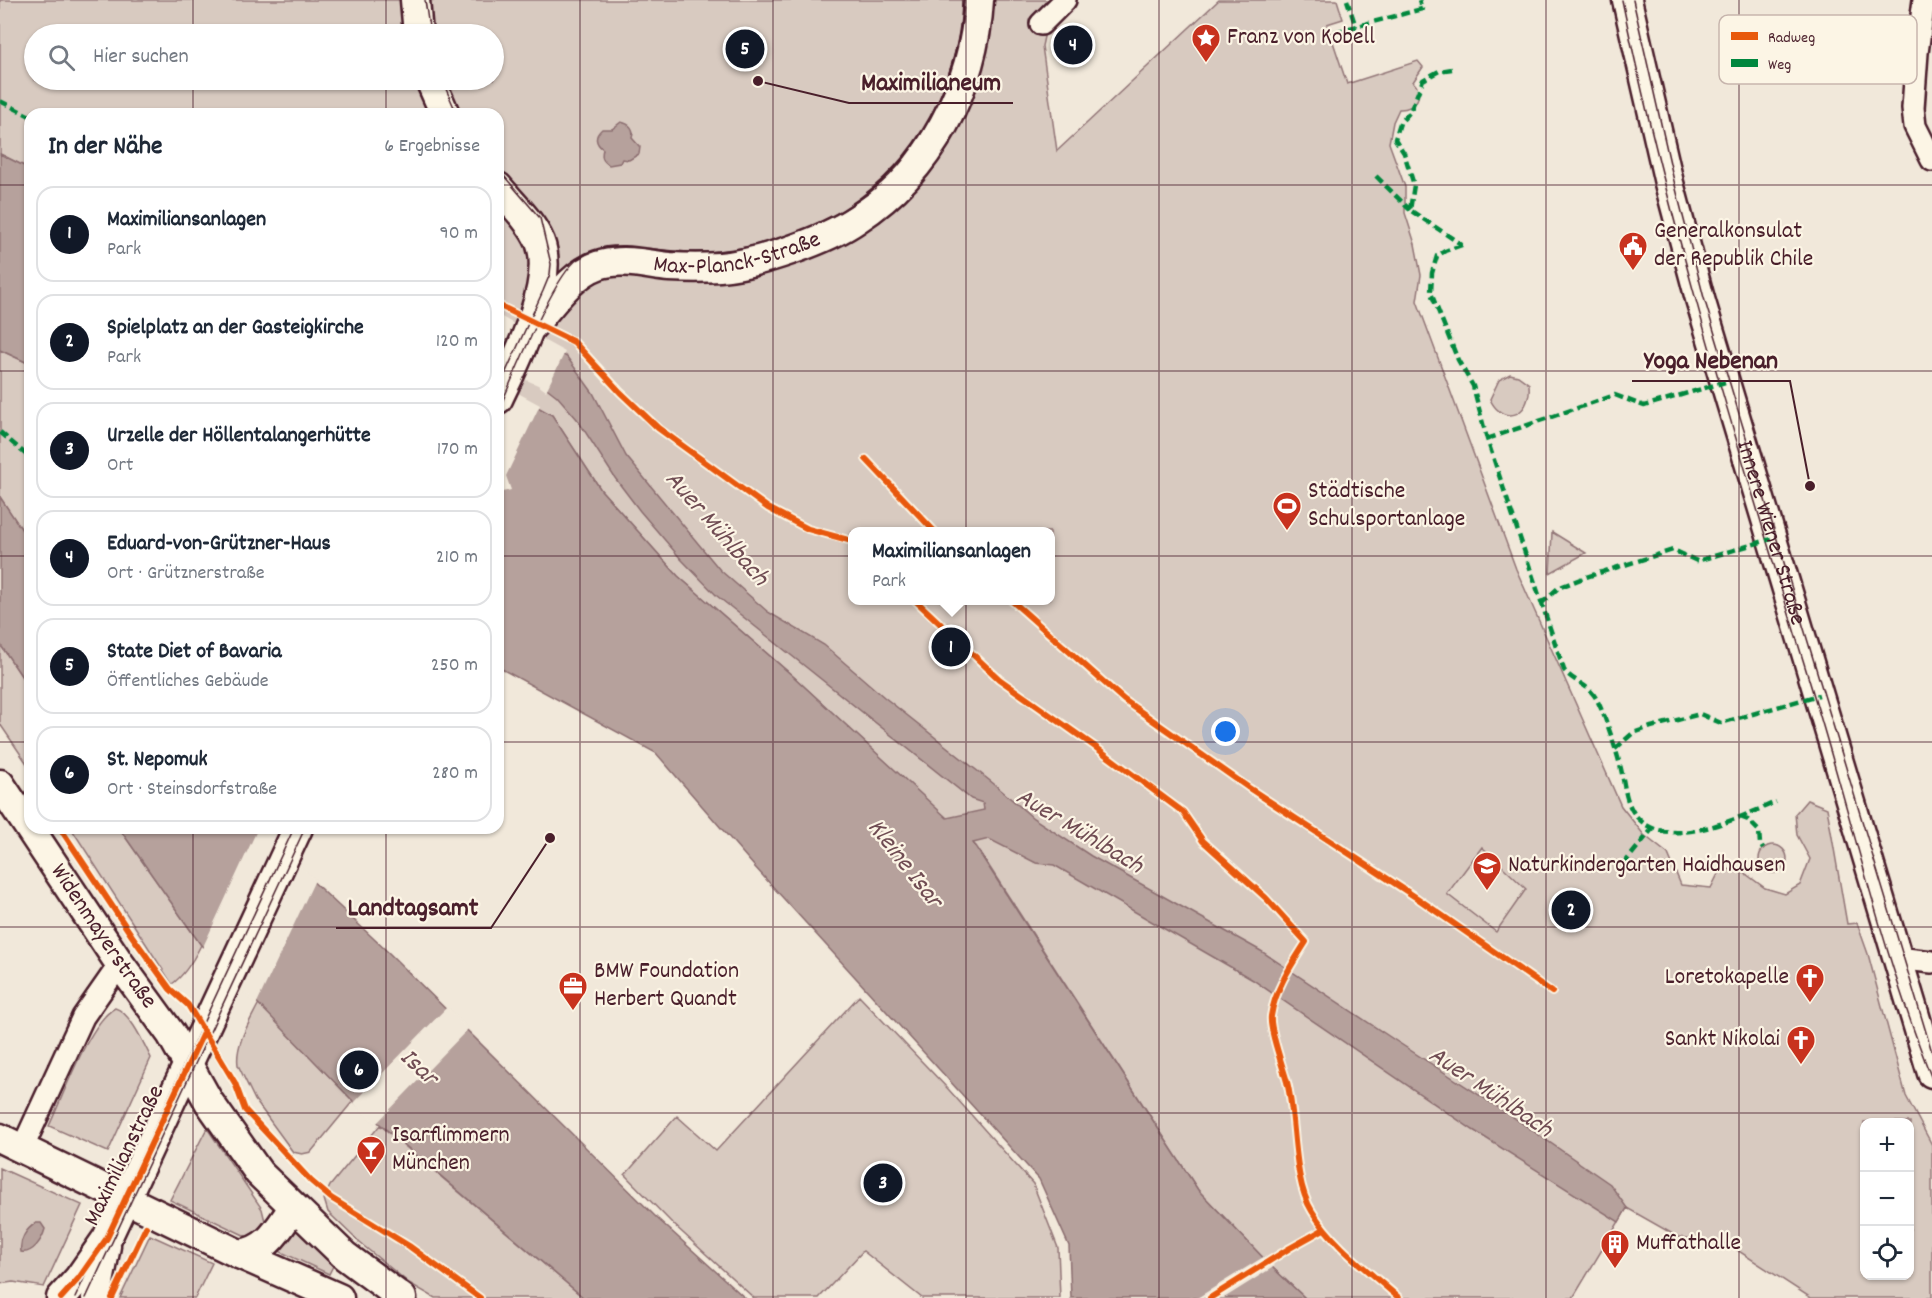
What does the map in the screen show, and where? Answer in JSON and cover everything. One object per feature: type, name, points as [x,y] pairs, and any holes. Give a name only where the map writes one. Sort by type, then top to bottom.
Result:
[{"type":"main road","points":[[415,0],[417,24]]},
{"type":"main road","name":"Max-Planck-Straße","points":[[536,317],[587,270],[598,265],[616,261],[697,268],[751,262],[818,240],[858,219],[910,174],[930,147],[948,116],[962,85],[972,54],[979,0]]},
{"type":"main road","name":"Innere Wiener Straße","points":[[1628,0],[1669,183],[1700,299],[1931,1066]]},
{"type":"main road","points":[[434,90],[442,108]]},
{"type":"main road","points":[[504,194],[527,220],[540,242],[544,261],[536,317],[504,386]]},
{"type":"main road","name":"Widenmayerstraße","points":[[0,784],[24,820]]},
{"type":"main road","name":"Widenmayerstraße","points":[[33,834],[120,964],[171,1034],[208,1102],[259,1173],[345,1256],[402,1298]]},
{"type":"main road","name":"Maximilianstraße","points":[[61,1298],[79,1278],[107,1238],[295,834]]},
{"type":"main road","points":[[11,1143],[239,1254],[339,1298]]},
{"type":"main road","points":[[239,1254],[258,1250],[266,1244],[293,1208]]},
{"type":"main road","name":"Maximilianstraße","points":[[96,1298],[107,1238]]},
{"type":"street","points":[[1041,24],[1065,0]]},
{"type":"street","points":[[1917,53],[1924,0]]},
{"type":"street","points":[[1915,84],[1913,108],[1924,127],[1932,159]]},
{"type":"street","points":[[1897,958],[1932,962]]},
{"type":"street","points":[[11,1143],[82,1017],[120,964]]},
{"type":"shaded area","points":[[0,0],[1052,0],[1042,46],[1057,151],[1219,0],[1337,0],[1343,19],[1327,24],[1347,84],[1418,61],[1423,67],[1413,82],[1419,91],[1419,96],[1410,107],[1399,109],[1393,122],[1389,143],[1405,187],[1405,213],[1415,244],[1421,275],[1417,301],[1516,569],[1621,806],[1644,835],[1668,854],[1681,885],[1711,888],[1720,870],[1739,869],[1765,888],[1785,894],[1800,885],[1810,859],[1797,835],[1795,814],[1807,800],[1827,808],[1847,924],[1857,923],[1868,954],[1906,1096],[1932,1145],[1932,1298],[1811,1298],[1728,1244],[1678,1237],[1627,1208],[1573,1298],[1305,1298],[1198,1190],[976,846],[794,677],[678,576],[601,490],[552,415],[504,388],[504,108],[24,108],[24,166],[0,154]],"holes":[[[1482,847],[1526,889],[1496,932],[1447,894]]]},
{"type":"shaded area","points":[[0,350],[24,361],[24,533],[0,497]]},
{"type":"shaded area","points":[[1510,374],[1518,376],[1529,384],[1529,396],[1521,411],[1510,415],[1499,411],[1490,399],[1499,380]]},
{"type":"shaded area","points":[[1552,532],[1586,553],[1550,573]]},
{"type":"shaded area","points":[[0,644],[24,680],[24,759],[0,724]]},
{"type":"shaded area","points":[[75,834],[123,834],[201,945],[185,971],[172,984]]},
{"type":"shaded area","points":[[1773,845],[1783,849],[1787,859],[1783,869],[1773,873],[1763,869],[1759,859],[1763,849]]},
{"type":"shaded area","name":"Naturkindergarten Haidhausen","points":[[1482,847],[1527,889],[1497,932],[1447,893]]},
{"type":"shaded area","points":[[859,996],[949,1090],[1033,1184],[1058,1248],[1060,1298],[922,1298],[863,1251],[819,1298],[754,1298],[672,1223],[625,1175],[677,1116],[716,1151]]},
{"type":"shaded area","points":[[259,1003],[353,1101],[311,1152],[302,1154],[293,1152],[255,1100],[238,1065],[241,1041]]},
{"type":"shaded area","points":[[115,1008],[131,1022],[151,1058],[108,1152],[49,1126],[86,1044],[105,1016]]},
{"type":"shaded area","points":[[380,1125],[584,1298],[435,1298],[409,1283],[360,1243],[328,1212],[324,1199],[330,1186]]},
{"type":"shaded area","points":[[207,1128],[262,1209],[264,1227],[250,1238],[170,1200]]},
{"type":"shaded area","points":[[0,1168],[82,1205],[44,1287],[13,1282],[0,1284]]},
{"type":"shaded area","points":[[295,1227],[333,1266],[329,1274],[279,1251]]},
{"type":"shaded area","points":[[150,1235],[212,1263],[195,1298],[120,1298]]},
{"type":"water","points":[[621,122],[627,124],[632,130],[632,138],[640,147],[639,154],[629,160],[622,159],[620,163],[609,165],[603,158],[603,149],[597,142],[597,137],[602,129],[612,129]]},
{"type":"water","points":[[0,154],[24,166],[24,361],[0,350]]},
{"type":"water","name":"Kleine Isar","points":[[504,321],[567,357],[593,393],[626,456],[720,570],[768,612],[824,645],[1033,818],[1091,856],[1261,951],[1510,1115],[1610,1184],[1627,1208],[1619,1222],[1473,1130],[1253,980],[1054,865],[1036,863],[989,839],[973,843],[1198,1190],[1305,1298],[1071,1298],[1069,1246],[1039,1179],[754,866],[656,753],[504,670],[504,388],[552,415],[601,490],[678,576],[794,677],[947,818],[984,810],[983,803],[971,799],[717,596],[681,559],[640,511],[615,478],[577,419],[557,396],[539,382],[504,327]]},
{"type":"water","points":[[0,497],[24,533],[24,680],[0,644]]},
{"type":"water","name":"Isar","points":[[123,834],[262,834],[389,953],[658,1219],[745,1298],[584,1298],[353,1101],[201,945]]},
{"type":"water","points":[[36,1223],[41,1223],[45,1229],[42,1238],[33,1249],[21,1252],[24,1235]]},
{"type":"pier","points":[[504,318],[565,352],[546,391],[538,385],[504,371]]},
{"type":"pier","points":[[504,385],[540,405],[506,476],[511,490],[504,492]]},
{"type":"pier","points":[[255,834],[266,834],[315,880],[256,1005],[202,949]]},
{"type":"pier","points":[[447,1007],[468,1029],[376,1124],[354,1103],[371,1085],[356,1071],[360,1066],[375,1081]]},
{"type":"pier","points":[[1265,1256],[1275,1266],[1224,1298],[1197,1298]]},
{"type":"tram line","points":[[425,0],[429,24]]},
{"type":"tram line","points":[[504,397],[557,285],[578,259],[591,252],[621,247],[698,252],[751,246],[779,238],[833,216],[879,184],[898,166],[911,149],[934,109],[957,44],[962,0]]},
{"type":"tram line","points":[[1622,0],[1663,176],[1710,350],[1828,744],[1883,937],[1932,1079]]},
{"type":"tram line","points":[[1633,0],[1674,181],[1704,298],[1932,1052]]},
{"type":"tram line","points":[[446,90],[454,108]]},
{"type":"tram line","points":[[504,176],[540,218],[551,264],[550,274],[543,291],[504,376]]},
{"type":"tram line","points":[[75,1298],[291,834]]},
{"type":"tram line","points":[[86,1298],[302,834]]},
{"type":"marked path","points":[[1347,0],[1356,27]]},
{"type":"marked path","points":[[1335,32],[1422,9],[1419,0]]},
{"type":"marked path","points":[[1452,69],[1439,71],[1423,80],[1410,112],[1400,123],[1395,139],[1404,153],[1414,185],[1410,210],[1462,245]]},
{"type":"marked path","points":[[0,101],[24,113]]},
{"type":"marked path","points":[[1376,176],[1410,210]]},
{"type":"marked path","points":[[1462,245],[1437,256],[1432,273],[1431,293],[1458,360],[1473,386],[1487,439],[1564,670],[1590,690],[1597,700],[1614,744],[1626,795],[1632,810],[1644,824],[1661,831],[1680,832],[1722,824],[1776,802]]},
{"type":"marked path","points":[[1487,439],[1615,395],[1644,406],[1725,382]]},
{"type":"marked path","points":[[0,432],[24,453]]},
{"type":"marked path","points":[[1541,604],[1558,588],[1673,550],[1697,561],[1771,539]]},
{"type":"marked path","points":[[1615,749],[1633,733],[1700,714],[1721,723],[1819,695]]},
{"type":"marked path","points":[[1740,817],[1748,820],[1759,831],[1760,844],[1763,849]]},
{"type":"marked path","points":[[1623,865],[1653,828]]},
{"type":"cycle path","points":[[504,308],[574,342],[620,392],[658,428],[768,508],[808,529],[848,540]]},
{"type":"cycle path","points":[[866,459],[930,527]]},
{"type":"cycle path","points":[[920,605],[999,679],[1183,812],[1203,841],[1266,898],[1306,942],[1280,987],[1271,1016],[1274,1039],[1290,1097],[1301,1183],[1312,1211],[1330,1236],[1399,1298]]},
{"type":"cycle path","points":[[1017,605],[1124,700],[1249,788],[1417,898],[1552,992]]},
{"type":"cycle path","points":[[64,834],[170,989],[188,1005],[235,1083],[245,1110],[311,1181],[331,1198],[409,1246],[480,1298]]},
{"type":"cycle path","points":[[61,1298],[79,1278],[107,1238],[204,1031]]},
{"type":"cycle path","points":[[112,1298],[146,1227]]},
{"type":"cycle path","points":[[1210,1298],[1324,1229]]},
{"type":"place","name":"Eduard-von-Grützner-Haus","points":[[1073,45]]},
{"type":"place","name":"State Diet of Bavaria","points":[[745,49]]},
{"type":"place","name":"Franz von Kobell","points":[[1206,64]]},
{"type":"place","name":"Maximilianeum","points":[[758,81]]},
{"type":"place","name":"Generalkonsulat der Republik Chile","points":[[1633,272]]},
{"type":"place","name":"Yoga Nebenan","points":[[1810,486]]},
{"type":"place","name":"Städtische Schulsportanlage","points":[[1287,532]]},
{"type":"place","name":"Maximiliansanlagen","points":[[951,647]]},
{"type":"place","name":"Landtagsamt","points":[[550,838]]},
{"type":"place","name":"Naturkindergarten Haidhausen","points":[[1487,892]]},
{"type":"place","name":"Spielplatz an der Gasteigkirche","points":[[1571,910]]},
{"type":"place","name":"Loretokapelle","points":[[1810,1004]]},
{"type":"place","name":"BMW Foundation Herbert Quandt","points":[[573,1012]]},
{"type":"place","name":"Sankt Nikolai","points":[[1801,1066]]},
{"type":"place","name":"St. Nepomuk","points":[[359,1070]]},
{"type":"place","name":"Isarflimmern München","points":[[371,1176]]},
{"type":"place","name":"Urzelle der Höllentalangerhütte","points":[[883,1183]]},
{"type":"place","name":"Muffathalle","points":[[1615,1270]]},
{"type":"water label","name":"Auer Mühlbach","points":[[716,529]]},
{"type":"water label","name":"Auer Mühlbach","points":[[1079,832]]},
{"type":"water label","name":"Auer Mühlbach","points":[[1490,1093]]}]
